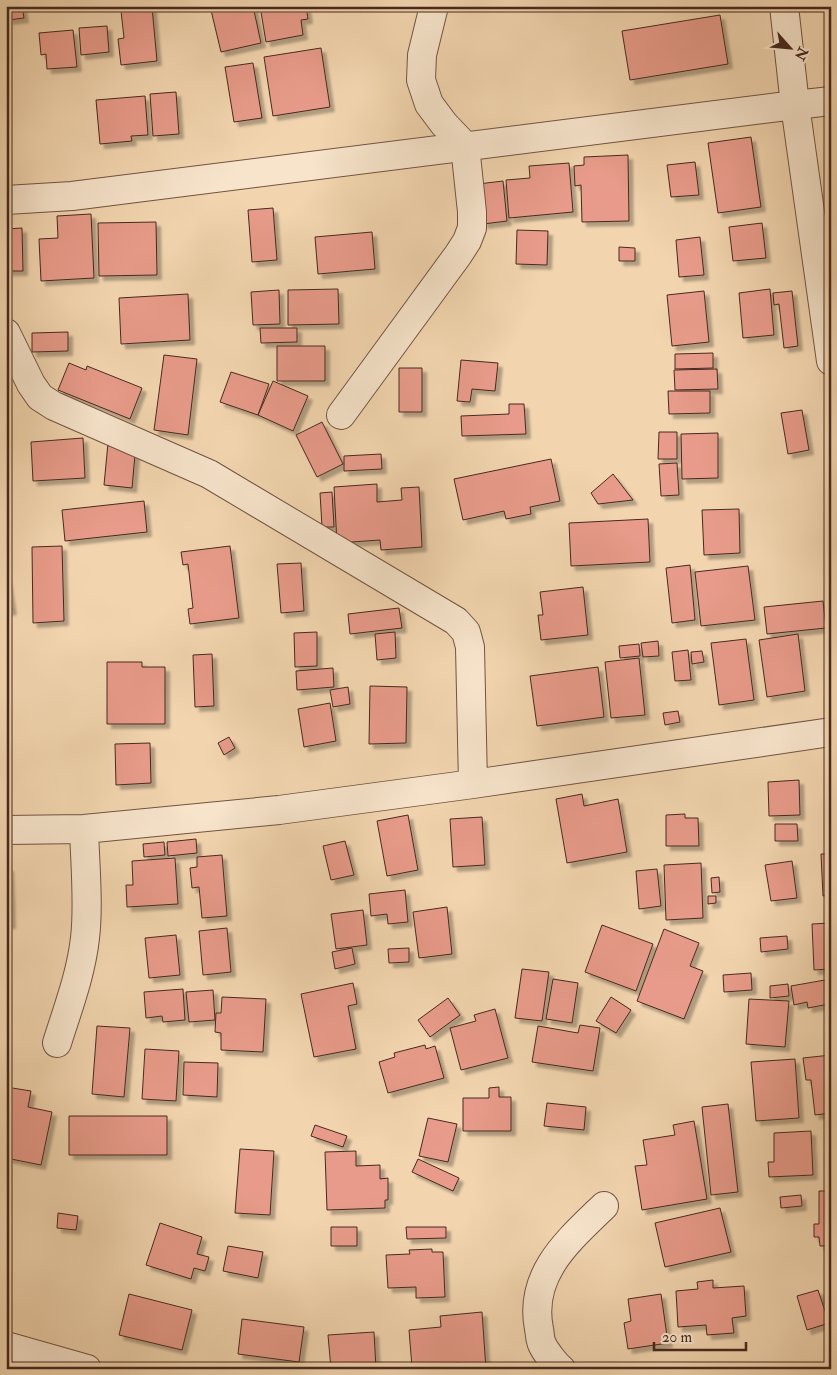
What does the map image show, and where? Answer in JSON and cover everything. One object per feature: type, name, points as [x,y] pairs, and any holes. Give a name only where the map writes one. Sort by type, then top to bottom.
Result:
[{"type":"street","points":[[340,415],[458,255],[467,241],[472,228],[465,146],[444,124],[429,104],[421,80],[422,55],[434,6]]},
{"type":"street","points":[[784,6],[795,105],[831,361]]},
{"type":"street","points":[[6,200],[72,196],[831,102]]},
{"type":"street","points":[[6,333],[31,384],[40,397],[54,406],[209,474],[456,621],[466,632],[470,647],[473,784]]},
{"type":"street","points":[[6,830],[84,829],[279,810],[831,732]]},
{"type":"street","points":[[57,1043],[79,973],[85,937],[84,829]]},
{"type":"street","points":[[560,1369],[542,1344],[537,1318],[539,1293],[548,1269],[564,1246],[604,1206]]},
{"type":"street","points":[[6,1346],[87,1369]]},
{"type":"building","points":[[6,6],[22,6],[24,18],[8,20]]},
{"type":"building","points":[[210,6],[253,6],[261,43],[221,52]]},
{"type":"building","points":[[260,6],[306,6],[308,19],[301,20],[303,35],[266,42]]},
{"type":"building","points":[[152,7],[157,61],[121,65],[118,39],[124,38],[121,11]]},
{"type":"building","points":[[720,15],[728,64],[630,80],[622,31]]},
{"type":"building","points":[[107,26],[109,52],[81,55],[79,28]]},
{"type":"building","points":[[73,30],[77,67],[47,69],[46,54],[41,55],[39,33]]},
{"type":"building","points":[[321,48],[330,107],[273,116],[264,57]]},
{"type":"building","points":[[253,63],[262,118],[234,122],[225,67]]},
{"type":"building","points":[[176,92],[179,134],[153,136],[150,94]]},
{"type":"building","points":[[145,96],[148,135],[131,136],[132,141],[100,144],[96,100]]},
{"type":"building","points":[[751,137],[761,207],[718,213],[708,143]]},
{"type":"building","points":[[826,143],[831,143],[831,171],[828,172]]},
{"type":"building","points":[[628,155],[629,221],[582,222],[581,185],[575,186],[574,166],[584,165],[584,157]]},
{"type":"building","points":[[695,162],[699,195],[671,197],[667,165]]},
{"type":"building","points":[[569,163],[573,212],[509,218],[506,180],[530,178],[529,166]]},
{"type":"building","points":[[503,181],[507,221],[483,224],[478,184]]},
{"type":"building","points":[[273,208],[277,260],[252,262],[248,210]]},
{"type":"building","points":[[91,214],[94,278],[41,281],[39,239],[58,238],[57,216]]},
{"type":"building","points":[[156,222],[157,275],[99,276],[98,223]]},
{"type":"building","points":[[762,223],[766,258],[733,261],[729,227]]},
{"type":"building","points":[[22,228],[23,271],[6,271],[6,229]]},
{"type":"building","points":[[517,230],[548,231],[547,265],[516,264]]},
{"type":"building","points":[[372,232],[375,269],[318,274],[315,237]]},
{"type":"building","points":[[700,237],[704,275],[679,277],[676,240]]},
{"type":"building","points":[[619,247],[635,248],[635,261],[619,261]]},
{"type":"building","points":[[338,289],[339,324],[288,325],[288,290]]},
{"type":"building","points":[[770,289],[774,335],[743,338],[739,293]]},
{"type":"building","points":[[279,290],[280,324],[253,325],[251,292]]},
{"type":"building","points":[[704,291],[709,342],[672,346],[667,295]]},
{"type":"building","points":[[792,291],[798,346],[784,348],[779,304],[774,305],[773,293]]},
{"type":"building","points":[[188,294],[190,340],[121,344],[119,298]]},
{"type":"building","points":[[260,328],[297,328],[297,342],[261,343]]},
{"type":"building","points":[[68,332],[68,351],[32,352],[32,333]]},
{"type":"building","points":[[277,346],[325,346],[325,381],[277,381]]},
{"type":"building","points":[[713,353],[713,368],[675,369],[675,354]]},
{"type":"building","points":[[164,355],[197,359],[188,435],[154,430]]},
{"type":"building","points":[[461,360],[498,363],[495,391],[472,389],[470,402],[457,401]]},
{"type":"building","points":[[69,363],[86,370],[87,366],[142,388],[130,419],[58,390]]},
{"type":"building","points":[[399,368],[422,368],[422,412],[399,412]]},
{"type":"building","points":[[717,369],[718,389],[675,390],[674,370]]},
{"type":"building","points":[[231,372],[269,384],[258,415],[220,402]]},
{"type":"building","points":[[273,381],[308,396],[293,431],[258,415]]},
{"type":"building","points":[[668,391],[710,391],[710,413],[669,414]]},
{"type":"building","points":[[509,404],[524,404],[526,434],[462,436],[461,416],[509,414]]},
{"type":"building","points":[[802,410],[809,450],[788,454],[781,413]]},
{"type":"building","points":[[322,422],[343,464],[317,477],[296,435]]},
{"type":"building","points":[[659,432],[677,432],[677,459],[658,459]]},
{"type":"building","points":[[718,433],[718,478],[682,479],[681,434]]},
{"type":"building","points":[[83,438],[85,478],[33,481],[31,442]]},
{"type":"building","points":[[108,443],[136,444],[132,488],[104,485]]},
{"type":"building","points":[[381,454],[382,469],[344,471],[344,456]]},
{"type":"building","points":[[551,459],[560,501],[530,507],[531,514],[506,519],[504,511],[463,520],[454,479]]},
{"type":"building","points":[[677,463],[679,495],[661,496],[659,464]]},
{"type":"building","points":[[613,474],[633,500],[598,504],[591,493]]},
{"type":"building","points":[[377,484],[377,502],[402,500],[401,488],[419,487],[422,547],[381,550],[380,540],[337,543],[334,487]]},
{"type":"building","points":[[332,492],[334,527],[322,527],[320,493]]},
{"type":"building","points":[[144,501],[147,532],[65,541],[62,510]]},
{"type":"building","points":[[739,509],[740,553],[704,555],[702,510]]},
{"type":"building","points":[[648,519],[650,562],[571,566],[569,523]]},
{"type":"building","points":[[62,546],[64,621],[33,623],[32,547]]},
{"type":"building","points":[[230,546],[239,618],[190,624],[188,609],[193,608],[188,564],[183,565],[181,552]]},
{"type":"building","points":[[301,563],[304,611],[281,613],[277,564]]},
{"type":"building","points":[[690,565],[695,620],[672,623],[666,568]]},
{"type":"building","points":[[748,566],[755,620],[701,626],[695,572]]},
{"type":"building","points":[[6,579],[12,610],[6,611]]},
{"type":"building","points":[[583,587],[588,635],[541,640],[538,615],[543,615],[540,592]]},
{"type":"building","points":[[823,601],[826,628],[767,634],[764,607]]},
{"type":"building","points":[[399,608],[402,628],[350,634],[348,614]]},
{"type":"building","points":[[317,632],[317,666],[295,667],[294,633]]},
{"type":"building","points":[[395,632],[396,658],[377,660],[375,634]]},
{"type":"building","points":[[798,634],[805,691],[767,697],[759,640]]},
{"type":"building","points":[[746,639],[754,700],[719,705],[711,643]]},
{"type":"building","points":[[658,641],[659,656],[643,657],[641,643]]},
{"type":"building","points":[[639,644],[640,656],[620,658],[619,646]]},
{"type":"building","points":[[688,650],[691,680],[675,681],[672,652]]},
{"type":"building","points":[[702,651],[704,662],[692,664],[691,652]]},
{"type":"building","points":[[212,654],[214,706],[195,707],[193,655]]},
{"type":"building","points":[[639,658],[645,715],[611,718],[605,662]]},
{"type":"building","points":[[107,662],[142,662],[142,667],[165,667],[165,724],[107,724]]},
{"type":"building","points":[[598,667],[604,717],[537,726],[530,676]]},
{"type":"building","points":[[333,668],[334,687],[297,690],[296,671]]},
{"type":"building","points":[[370,686],[407,687],[406,743],[369,744]]},
{"type":"building","points":[[348,687],[350,704],[333,707],[330,690]]},
{"type":"building","points":[[330,703],[336,741],[304,747],[298,709]]},
{"type":"building","points":[[678,711],[680,722],[665,725],[663,713]]},
{"type":"building","points":[[229,737],[235,748],[224,755],[218,743]]},
{"type":"building","points":[[150,743],[151,783],[116,785],[115,744]]},
{"type":"building","points":[[799,780],[800,815],[769,816],[768,782]]},
{"type":"building","points":[[582,794],[584,806],[618,799],[627,852],[567,863],[556,799]]},
{"type":"building","points":[[685,814],[685,818],[698,818],[699,846],[666,846],[666,815]]},
{"type":"building","points":[[408,815],[418,870],[387,876],[377,821]]},
{"type":"building","points":[[482,817],[485,865],[453,867],[450,819]]},
{"type":"building","points":[[775,824],[797,824],[798,841],[775,841]]},
{"type":"building","points":[[196,839],[197,853],[168,856],[167,842]]},
{"type":"building","points":[[345,841],[354,875],[331,880],[323,846]]},
{"type":"building","points":[[164,842],[165,855],[144,857],[143,844]]},
{"type":"building","points":[[821,854],[831,854],[831,895],[823,896]]},
{"type":"building","points":[[222,855],[227,916],[202,918],[199,887],[192,888],[190,868],[197,867],[197,857]]},
{"type":"building","points":[[175,858],[178,904],[127,907],[126,885],[133,885],[132,861]]},
{"type":"building","points":[[792,861],[797,898],[771,901],[765,865]]},
{"type":"building","points":[[701,863],[703,918],[666,920],[664,865]]},
{"type":"building","points":[[6,867],[9,867],[11,924],[6,924]]},
{"type":"building","points":[[657,869],[661,906],[639,909],[636,871]]},
{"type":"building","points":[[719,877],[720,892],[712,893],[711,878]]},
{"type":"building","points":[[405,890],[408,922],[388,924],[387,914],[371,916],[369,894]]},
{"type":"building","points":[[708,896],[716,896],[716,903],[708,904]]},
{"type":"building","points":[[447,907],[452,954],[419,958],[413,912]]},
{"type":"building","points":[[363,910],[367,945],[336,949],[331,914]]},
{"type":"building","points":[[831,923],[831,969],[814,970],[812,924]]},
{"type":"building","points":[[602,925],[653,944],[636,991],[585,972]]},
{"type":"building","points":[[227,928],[231,972],[203,975],[199,931]]},
{"type":"building","points":[[664,929],[699,943],[690,966],[703,971],[684,1019],[637,1001]]},
{"type":"building","points":[[176,935],[180,975],[149,978],[145,938]]},
{"type":"building","points":[[787,936],[788,949],[761,952],[760,938]]},
{"type":"building","points":[[352,948],[355,964],[335,969],[332,952]]},
{"type":"building","points":[[409,948],[409,962],[389,963],[388,949]]},
{"type":"building","points":[[522,969],[549,972],[542,1021],[515,1018]]},
{"type":"building","points":[[751,973],[752,990],[724,992],[723,975]]},
{"type":"building","points":[[553,979],[578,983],[572,1023],[546,1019]]},
{"type":"building","points":[[825,980],[829,1004],[808,1008],[807,1002],[794,1005],[791,986]]},
{"type":"building","points":[[353,983],[357,1004],[348,1006],[356,1049],[314,1057],[301,994]]},
{"type":"building","points":[[788,984],[789,996],[770,998],[770,986]]},
{"type":"building","points":[[183,989],[185,1020],[163,1022],[162,1016],[146,1018],[144,992]]},
{"type":"building","points":[[213,990],[215,1020],[189,1022],[186,992]]},
{"type":"building","points":[[222,997],[266,999],[263,1052],[221,1050],[221,1033],[215,1032],[216,1013],[221,1013]]},
{"type":"building","points":[[611,997],[631,1010],[616,1033],[596,1021]]},
{"type":"building","points":[[448,998],[460,1015],[430,1037],[418,1020]]},
{"type":"building","points":[[749,999],[789,1001],[785,1047],[746,1044]]},
{"type":"building","points":[[495,1009],[508,1058],[461,1070],[450,1028],[476,1021],[474,1015]]},
{"type":"building","points":[[580,1025],[600,1028],[593,1071],[532,1062],[538,1026],[578,1033]]},
{"type":"building","points":[[97,1026],[130,1028],[124,1097],[92,1094]]},
{"type":"building","points":[[425,1045],[426,1049],[435,1046],[444,1078],[388,1093],[379,1062],[395,1057],[394,1053]]},
{"type":"building","points":[[145,1049],[179,1051],[176,1101],[142,1099]]},
{"type":"building","points":[[831,1055],[831,1113],[815,1115],[811,1080],[806,1080],[803,1058]]},
{"type":"building","points":[[795,1059],[799,1118],[756,1121],[751,1062]]},
{"type":"building","points":[[184,1062],[218,1063],[217,1097],[183,1095]]},
{"type":"building","points":[[6,1087],[31,1091],[28,1107],[52,1112],[41,1165],[6,1158]]},
{"type":"building","points":[[499,1087],[499,1097],[511,1097],[511,1131],[463,1131],[463,1098],[489,1098],[489,1088]]},
{"type":"building","points":[[547,1103],[586,1107],[584,1130],[544,1126]]},
{"type":"building","points":[[728,1104],[738,1192],[711,1195],[702,1107]]},
{"type":"building","points":[[69,1116],[167,1116],[167,1155],[69,1155]]},
{"type":"building","points":[[428,1118],[457,1124],[448,1162],[419,1156]]},
{"type":"building","points":[[694,1121],[707,1199],[642,1210],[635,1166],[647,1165],[643,1140],[675,1135],[673,1125]]},
{"type":"building","points":[[315,1125],[347,1136],[343,1147],[311,1136]]},
{"type":"building","points":[[811,1131],[813,1175],[769,1177],[768,1162],[774,1162],[774,1133]]},
{"type":"building","points":[[240,1149],[274,1151],[270,1215],[235,1213]]},
{"type":"building","points":[[356,1151],[356,1166],[380,1165],[380,1179],[388,1178],[388,1200],[385,1200],[385,1208],[327,1210],[325,1152]]},
{"type":"building","points":[[418,1159],[459,1178],[453,1191],[412,1172]]},
{"type":"building","points":[[819,1191],[831,1191],[831,1246],[820,1246],[819,1237],[814,1237],[814,1224],[819,1224]]},
{"type":"building","points":[[801,1195],[802,1206],[781,1208],[780,1197]]},
{"type":"building","points":[[720,1208],[731,1252],[665,1267],[655,1223]]},
{"type":"building","points":[[58,1213],[78,1216],[76,1230],[57,1228]]},
{"type":"building","points":[[160,1223],[202,1237],[197,1254],[209,1257],[205,1271],[194,1268],[191,1279],[146,1265]]},
{"type":"building","points":[[331,1227],[357,1227],[357,1246],[331,1246]]},
{"type":"building","points":[[406,1227],[446,1227],[446,1238],[407,1239]]},
{"type":"building","points":[[228,1246],[263,1252],[258,1278],[223,1271]]},
{"type":"building","points":[[432,1249],[432,1252],[443,1252],[445,1297],[416,1298],[416,1287],[388,1288],[386,1255],[410,1254],[409,1250]]},
{"type":"building","points":[[713,1280],[713,1288],[744,1286],[746,1316],[732,1318],[734,1333],[707,1335],[706,1325],[678,1327],[676,1291],[698,1289],[697,1282]]},
{"type":"building","points":[[818,1290],[829,1323],[807,1330],[797,1296]]},
{"type":"building","points":[[129,1294],[192,1310],[182,1350],[119,1335]]},
{"type":"building","points":[[661,1294],[668,1343],[628,1349],[624,1323],[631,1321],[628,1299]]},
{"type":"building","points":[[482,1312],[486,1369],[460,1369],[460,1363],[412,1367],[409,1330],[441,1327],[440,1316]]},
{"type":"building","points":[[242,1319],[304,1327],[299,1362],[238,1354]]},
{"type":"building","points":[[374,1332],[376,1369],[331,1369],[328,1335]]}]
